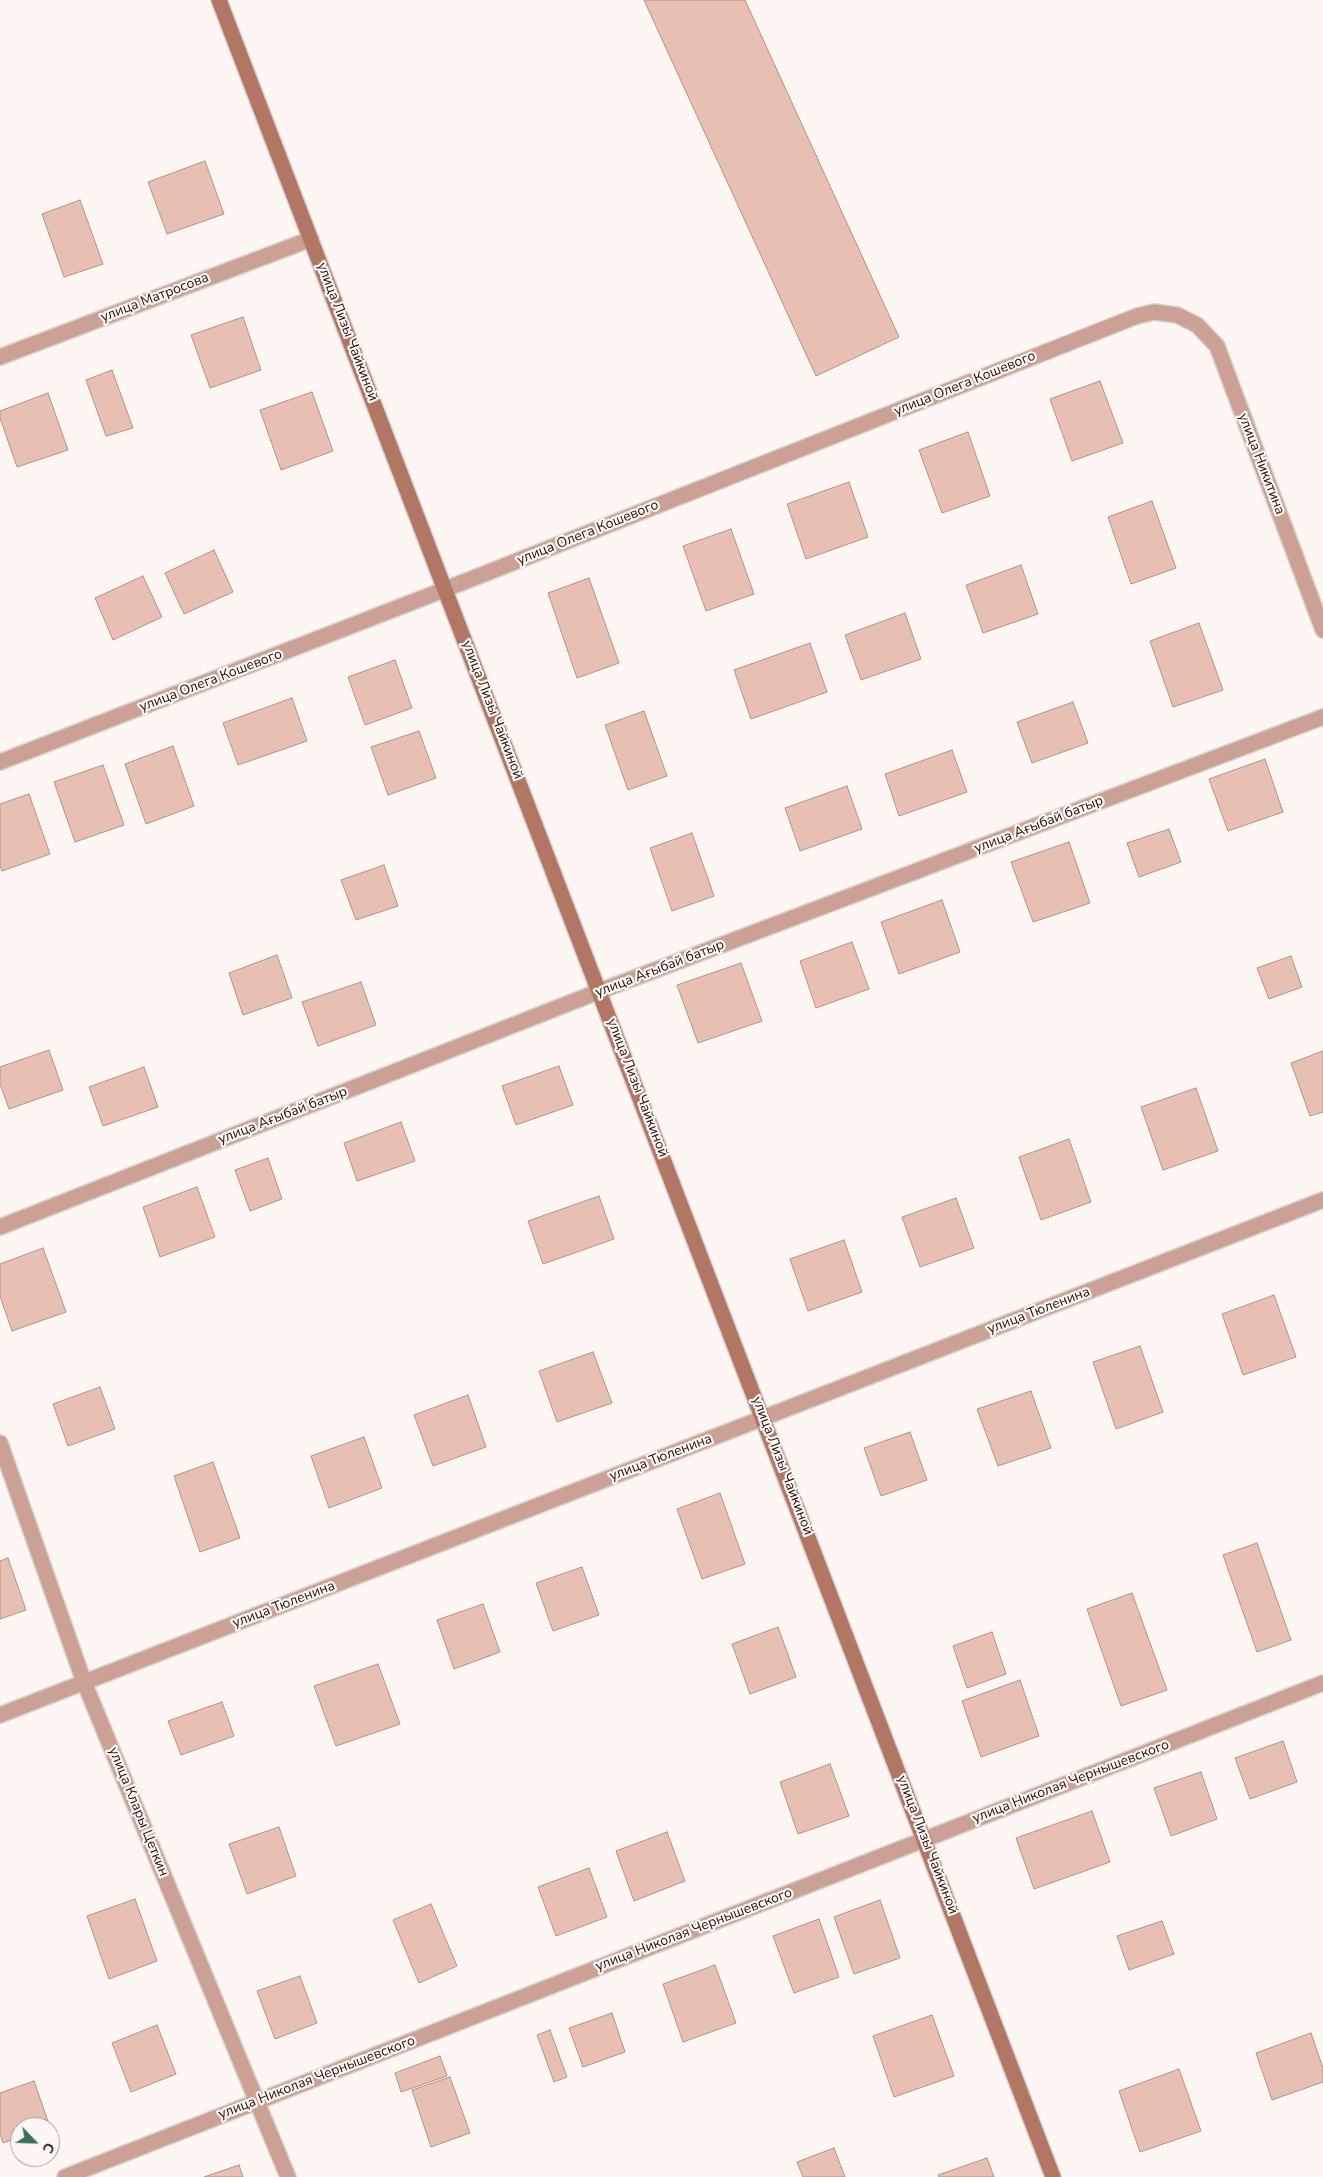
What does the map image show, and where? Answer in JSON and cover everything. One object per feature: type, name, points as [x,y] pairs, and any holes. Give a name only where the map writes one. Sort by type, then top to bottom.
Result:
[{"type":"street","name":"улица Лизы Чайкиной","points":[[220,0],[1053,2177]]},
{"type":"street","name":"улица Матросова","points":[[0,357],[311,239]]},
{"type":"street","name":"улица Олега Кошевого","points":[[0,762],[446,589],[1136,316],[1154,312],[1177,315]]},
{"type":"street","name":"улица Никитина","points":[[1177,315],[1197,325],[1217,346],[1323,630]]},
{"type":"street","name":"улица Ағыбай батыр","points":[[0,1227],[600,992],[1323,716]]},
{"type":"street","name":"улица Тюленина","points":[[0,1715],[1323,1200]]},
{"type":"street","name":"улица Клары Цеткин","points":[[0,1443],[84,1682],[288,2177]]},
{"type":"street","name":"улица Николая Чернышевского","points":[[65,2177],[1323,1683]]},
{"type":"building","points":[[644,0],[745,0],[899,337],[816,376]]},
{"type":"building","points":[[205,161],[224,214],[167,234],[148,182]]},
{"type":"building","points":[[80,200],[103,264],[64,277],[42,214]]},
{"type":"building","points":[[243,317],[261,370],[210,388],[191,335]]},
{"type":"building","points":[[112,370],[133,428],[106,436],[86,380]]},
{"type":"building","points":[[1100,381],[1123,443],[1072,461],[1050,399]]},
{"type":"building","points":[[312,392],[333,451],[281,470],[260,410]]},
{"type":"building","points":[[48,393],[68,450],[17,467],[0,418],[0,411]]},
{"type":"building","points":[[968,432],[990,496],[942,513],[919,450]]},
{"type":"building","points":[[849,482],[868,537],[806,559],[787,504]]},
{"type":"building","points":[[1152,501],[1176,568],[1131,584],[1108,517]]},
{"type":"building","points":[[731,529],[754,594],[706,611],[683,546]]},
{"type":"building","points":[[214,550],[233,592],[184,614],[165,573]]},
{"type":"building","points":[[1021,565],[1038,614],[983,633],[966,585]]},
{"type":"building","points":[[143,576],[162,617],[113,640],[95,598]]},
{"type":"building","points":[[589,578],[619,663],[577,678],[548,593]]},
{"type":"building","points":[[905,613],[921,659],[861,680],[845,635]]},
{"type":"building","points":[[1199,623],[1223,690],[1173,707],[1150,641]]},
{"type":"building","points":[[810,643],[827,692],[751,719],[734,670]]},
{"type":"building","points":[[395,660],[412,708],[365,725],[348,677]]},
{"type":"building","points":[[292,698],[307,741],[238,765],[223,723]]},
{"type":"building","points":[[1073,702],[1088,743],[1032,763],[1017,722]]},
{"type":"building","points":[[644,711],[667,776],[628,790],[605,725]]},
{"type":"building","points":[[419,731],[436,778],[388,795],[371,747]]},
{"type":"building","points":[[173,746],[194,806],[146,824],[125,764]]},
{"type":"building","points":[[952,750],[967,792],[899,816],[885,774]]},
{"type":"building","points":[[1265,759],[1283,812],[1228,831],[1209,779]]},
{"type":"building","points":[[103,765],[124,825],[75,842],[54,782]]},
{"type":"building","points":[[847,786],[862,829],[800,851],[785,808]]},
{"type":"building","points":[[29,794],[50,854],[2,871],[0,866],[0,804]]},
{"type":"building","points":[[1169,829],[1181,862],[1139,877],[1127,843]]},
{"type":"building","points":[[692,833],[714,896],[672,911],[650,848]]},
{"type":"building","points":[[1069,842],[1090,903],[1033,922],[1011,862]]},
{"type":"building","points":[[384,865],[398,906],[356,920],[341,880]]},
{"type":"building","points":[[942,900],[960,952],[899,974],[881,922]]},
{"type":"building","points":[[852,942],[869,989],[816,1008],[800,961]]},
{"type":"building","points":[[277,955],[292,998],[243,1015],[229,973]]},
{"type":"building","points":[[1291,956],[1302,987],[1269,999],[1257,968]]},
{"type":"building","points":[[741,963],[762,1021],[698,1043],[677,985]]},
{"type":"building","points":[[361,982],[376,1025],[318,1046],[302,1002]]},
{"type":"building","points":[[49,1050],[63,1090],[9,1109],[0,1084],[0,1067]]},
{"type":"building","points":[[1323,1051],[1323,1112],[1310,1116],[1291,1063]]},
{"type":"building","points":[[559,1066],[573,1105],[516,1125],[502,1086]]},
{"type":"building","points":[[144,1067],[158,1107],[103,1126],[89,1087]]},
{"type":"building","points":[[1196,1088],[1218,1151],[1163,1170],[1141,1107]]},
{"type":"building","points":[[401,1122],[415,1161],[357,1181],[344,1143]]},
{"type":"building","points":[[1069,1139],[1091,1202],[1041,1220],[1019,1157]]},
{"type":"building","points":[[268,1158],[282,1199],[250,1211],[235,1170]]},
{"type":"building","points":[[197,1187],[215,1237],[160,1257],[143,1207]]},
{"type":"building","points":[[599,1196],[614,1239],[543,1264],[528,1221]]},
{"type":"building","points":[[956,1198],[974,1248],[920,1267],[902,1217]]},
{"type":"building","points":[[844,1240],[862,1292],[808,1311],[790,1259]]},
{"type":"building","points":[[43,1248],[66,1312],[12,1331],[0,1296],[0,1264]]},
{"type":"building","points":[[1274,1295],[1296,1357],[1243,1375],[1222,1314]]},
{"type":"building","points":[[1140,1346],[1163,1412],[1116,1429],[1093,1362]]},
{"type":"building","points":[[593,1352],[612,1403],[557,1422],[539,1371]]},
{"type":"building","points":[[100,1387],[115,1429],[68,1446],[53,1404]]},
{"type":"building","points":[[1031,1391],[1051,1448],[998,1466],[977,1409]]},
{"type":"building","points":[[468,1395],[486,1447],[433,1466],[414,1415]]},
{"type":"building","points":[[910,1432],[927,1480],[881,1496],[864,1448]]},
{"type":"building","points":[[364,1437],[382,1488],[329,1508],[311,1456]]},
{"type":"building","points":[[213,1462],[240,1538],[200,1552],[174,1476]]},
{"type":"building","points":[[720,1493],[745,1564],[702,1579],[677,1509]]},
{"type":"building","points":[[1257,1543],[1291,1640],[1257,1652],[1223,1555]]},
{"type":"building","points":[[8,1558],[26,1610],[0,1619],[0,1561]]},
{"type":"building","points":[[582,1567],[599,1615],[553,1631],[536,1583]]},
{"type":"building","points":[[1132,1593],[1167,1690],[1121,1706],[1087,1609]]},
{"type":"building","points":[[483,1604],[500,1652],[454,1669],[437,1620]]},
{"type":"building","points":[[778,1627],[796,1677],[750,1694],[732,1644]]},
{"type":"building","points":[[992,1632],[1006,1674],[967,1688],[953,1646]]},
{"type":"building","points":[[378,1664],[400,1724],[336,1746],[314,1686]]},
{"type":"building","points":[[1020,1680],[1039,1736],[981,1757],[962,1701]]},
{"type":"building","points":[[222,1702],[234,1736],[181,1755],[168,1721]]},
{"type":"building","points":[[1283,1741],[1297,1782],[1250,1799],[1235,1758]]},
{"type":"building","points":[[830,1764],[849,1816],[798,1834],[780,1782]]},
{"type":"building","points":[[1201,1772],[1217,1819],[1171,1836],[1154,1788]]},
{"type":"building","points":[[1092,1811],[1110,1862],[1034,1889],[1016,1838]]},
{"type":"building","points":[[279,1827],[296,1876],[247,1894],[229,1844]]},
{"type":"building","points":[[667,1832],[685,1881],[634,1901],[616,1851]]},
{"type":"building","points":[[589,1868],[607,1917],[556,1936],[538,1887]]},
{"type":"building","points":[[135,1899],[157,1961],[109,1979],[87,1916]]},
{"type":"building","points":[[880,1900],[900,1958],[854,1974],[834,1917]]},
{"type":"building","points":[[431,1904],[457,1966],[419,1983],[393,1920]]},
{"type":"building","points":[[819,1919],[839,1977],[794,1993],[773,1936]]},
{"type":"building","points":[[1162,1921],[1174,1954],[1129,1970],[1117,1936]]},
{"type":"building","points":[[715,1965],[736,2023],[683,2042],[663,1984]]},
{"type":"building","points":[[300,1976],[317,2023],[275,2039],[257,1991]]},
{"type":"building","points":[[612,2013],[625,2052],[583,2067],[569,2028]]},
{"type":"building","points":[[932,2015],[954,2076],[894,2097],[873,2036]]},
{"type":"building","points":[[157,2025],[176,2074],[131,2092],[112,2043]]},
{"type":"building","points":[[550,2030],[567,2077],[554,2082],[537,2035]]},
{"type":"building","points":[[1311,2033],[1323,2068],[1323,2082],[1272,2100],[1256,2053]]},
{"type":"building","points":[[440,2056],[447,2076],[401,2092],[395,2073]]},
{"type":"building","points":[[1179,2069],[1201,2131],[1140,2152],[1119,2091]]},
{"type":"building","points":[[450,2077],[470,2133],[431,2147],[412,2090]]},
{"type":"building","points":[[34,2081],[47,2117],[10,2117],[10,2141],[3,2143],[0,2134],[0,2093]]},
{"type":"building","points":[[834,2148],[845,2177],[803,2177],[797,2162]]},
{"type":"building","points":[[987,2158],[994,2177],[939,2177],[938,2175]]},
{"type":"building","points":[[239,2165],[243,2177],[204,2177]]}]
